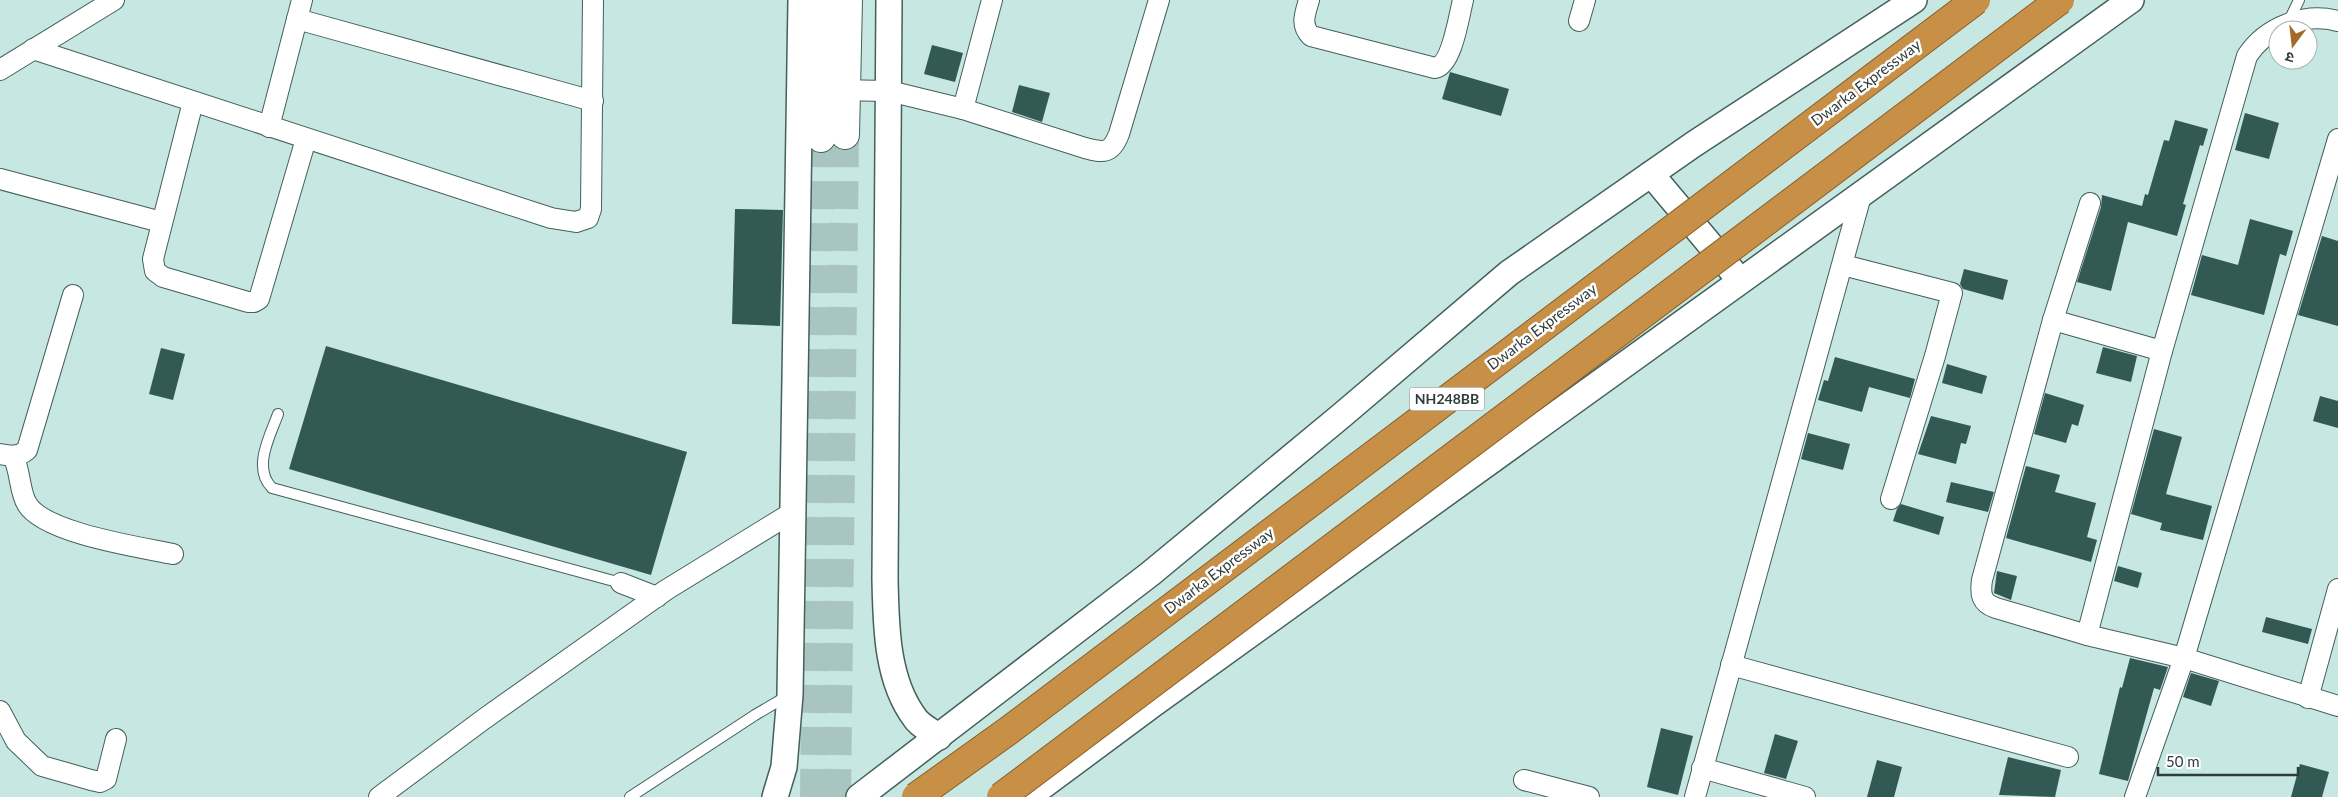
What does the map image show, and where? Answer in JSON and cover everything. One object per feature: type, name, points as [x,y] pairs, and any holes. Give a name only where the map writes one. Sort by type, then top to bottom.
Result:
[{"type":"highway","name":"Dwarka Expressway","points":[[916,797],[1016,725],[1976,0]]},
{"type":"highway","name":"NH248BB","points":[[1001,797],[2060,0]]},
{"type":"main road","points":[[824,0],[834,90],[833,137]]},
{"type":"main road","points":[[834,90],[848,0]]},
{"type":"street","points":[[0,70],[114,0]]},
{"type":"street","points":[[33,49],[551,218],[576,222],[588,218],[591,209],[593,0]]},
{"type":"street","points":[[776,797],[784,767],[790,695],[801,0]]},
{"type":"street","points":[[889,0],[890,91],[885,579],[888,628],[892,659],[901,696],[916,720],[939,737]]},
{"type":"street","points":[[963,109],[992,0]]},
{"type":"street","points":[[834,90],[890,91],[963,109],[1091,150],[1106,151],[1113,148],[1119,134],[1159,0]]},
{"type":"street","points":[[1309,0],[1304,26],[1311,36],[1436,68],[1444,64],[1449,55],[1464,0]]},
{"type":"street","points":[[1579,21],[1585,0]]},
{"type":"street","points":[[859,797],[1150,574],[1341,416],[1509,273],[1651,174],[1914,0]]},
{"type":"street","points":[[1028,797],[1152,704],[2131,0]]},
{"type":"street","points":[[269,127],[300,9],[593,102]]},
{"type":"street","points":[[2302,20],[2313,17],[2338,21]]},
{"type":"street","points":[[2088,635],[2162,351],[2247,56],[2260,38],[2268,34]]},
{"type":"street","points":[[193,102],[153,259],[154,267],[158,273],[172,280],[254,302],[262,294],[306,139]]},
{"type":"street","points":[[2135,797],[2184,658],[2338,139]]},
{"type":"street","points":[[1651,174],[1740,280]]},
{"type":"street","points":[[0,178],[161,222]]},
{"type":"street","points":[[1695,797],[1862,192]]},
{"type":"street","points":[[2090,203],[2054,320],[1980,593],[1984,602],[1989,606],[2088,635],[2184,658],[2338,706]]},
{"type":"street","points":[[1843,265],[1952,293],[1935,356],[1891,499]]},
{"type":"street","points":[[7,455],[20,455],[27,450],[74,295]]},
{"type":"street","points":[[2054,320],[2162,351]]},
{"type":"street","points":[[7,455],[20,470],[27,504],[50,523],[72,531],[173,554]]},
{"type":"street","points":[[379,797],[484,719],[656,597],[793,512]]},
{"type":"street","points":[[621,583],[656,597]]},
{"type":"street","points":[[2308,698],[2338,589]]},
{"type":"street","points":[[1731,665],[2068,757]]},
{"type":"street","points":[[0,711],[16,741],[42,766],[91,780],[100,782],[106,779],[116,739]]},
{"type":"street","points":[[1702,768],[1805,797]]},
{"type":"street","points":[[1524,780],[1589,797]]},
{"type":"lane","points":[[2290,20],[2298,0]]},
{"type":"lane","points":[[278,414],[262,465],[263,476],[272,488],[621,583]]},
{"type":"lane","points":[[630,797],[746,720],[790,695]]},
{"type":"building","points":[[932,45],[963,53],[955,82],[924,74]]},
{"type":"building","points":[[1450,72],[1509,89],[1501,116],[1442,99]]},
{"type":"building","points":[[1019,85],[1050,93],[1042,122],[1012,112]]},
{"type":"building","points":[[2245,113],[2279,123],[2269,159],[2235,150]]},
{"type":"building","points":[[2175,120],[2208,129],[2203,146],[2200,145],[2183,204],[2186,205],[2177,236],[2128,222],[2111,291],[2077,282],[2101,207],[2102,195],[2142,206],[2145,194],[2148,195],[2164,140],[2169,141]]},
{"type":"building","points":[[735,209],[783,210],[780,326],[732,324]]},
{"type":"building","points":[[2250,219],[2293,231],[2286,256],[2280,254],[2264,315],[2191,295],[2202,255],[2238,265]]},
{"type":"building","points":[[2322,236],[2338,241],[2338,326],[2298,315]]},
{"type":"building","points":[[1964,269],[2008,280],[2003,300],[1963,289],[1960,284]]},
{"type":"building","points":[[326,346],[687,452],[651,575],[289,469]]},
{"type":"building","points":[[2103,347],[2137,356],[2131,382],[2096,373]]},
{"type":"building","points":[[161,348],[185,354],[173,400],[149,394]]},
{"type":"building","points":[[1835,357],[1915,379],[1910,398],[1869,387],[1862,412],[1818,400],[1824,380],[1828,381]]},
{"type":"building","points":[[1947,364],[1987,376],[1982,394],[1942,383]]},
{"type":"building","points":[[2045,393],[2084,405],[2078,426],[2072,424],[2066,443],[2034,434]]},
{"type":"building","points":[[2320,396],[2338,401],[2338,428],[2313,421]]},
{"type":"building","points":[[1931,416],[1971,426],[1966,444],[1961,443],[1956,464],[1918,454]]},
{"type":"building","points":[[2154,429],[2182,437],[2166,494],[2212,506],[2203,540],[2160,530],[2162,523],[2131,514]]},
{"type":"building","points":[[1808,433],[1850,444],[1843,470],[1801,459]]},
{"type":"building","points":[[2026,466],[2060,475],[2055,492],[2096,503],[2087,537],[2097,540],[2091,562],[2006,538]]},
{"type":"building","points":[[1951,482],[1994,492],[1988,512],[1946,502]]},
{"type":"building","points":[[1901,504],[1944,517],[1939,535],[1893,521]]},
{"type":"building","points":[[2118,566],[2142,573],[2138,588],[2114,581]]},
{"type":"building","points":[[1997,571],[2017,576],[2011,600],[1994,593]]},
{"type":"building","points":[[2266,617],[2312,629],[2308,644],[2262,632]]},
{"type":"building","points":[[2130,658],[2168,667],[2160,690],[2154,688],[2128,781],[2099,774],[2120,687],[2122,688]]},
{"type":"building","points":[[2191,673],[2219,681],[2211,706],[2183,697]]},
{"type":"building","points":[[1661,728],[1693,736],[1678,795],[1647,787]]},
{"type":"building","points":[[1775,734],[1798,741],[1786,779],[1764,773]]},
{"type":"building","points":[[2008,757],[2061,770],[2055,797],[1999,795]]},
{"type":"building","points":[[1877,760],[1902,767],[1894,797],[1867,797]]},
{"type":"building","points":[[2300,764],[2329,772],[2322,797],[2291,797]]},
{"type":"tunnel","points":[[837,797],[845,135]]},
{"type":"tunnel","points":[[814,797],[821,138]]}]
